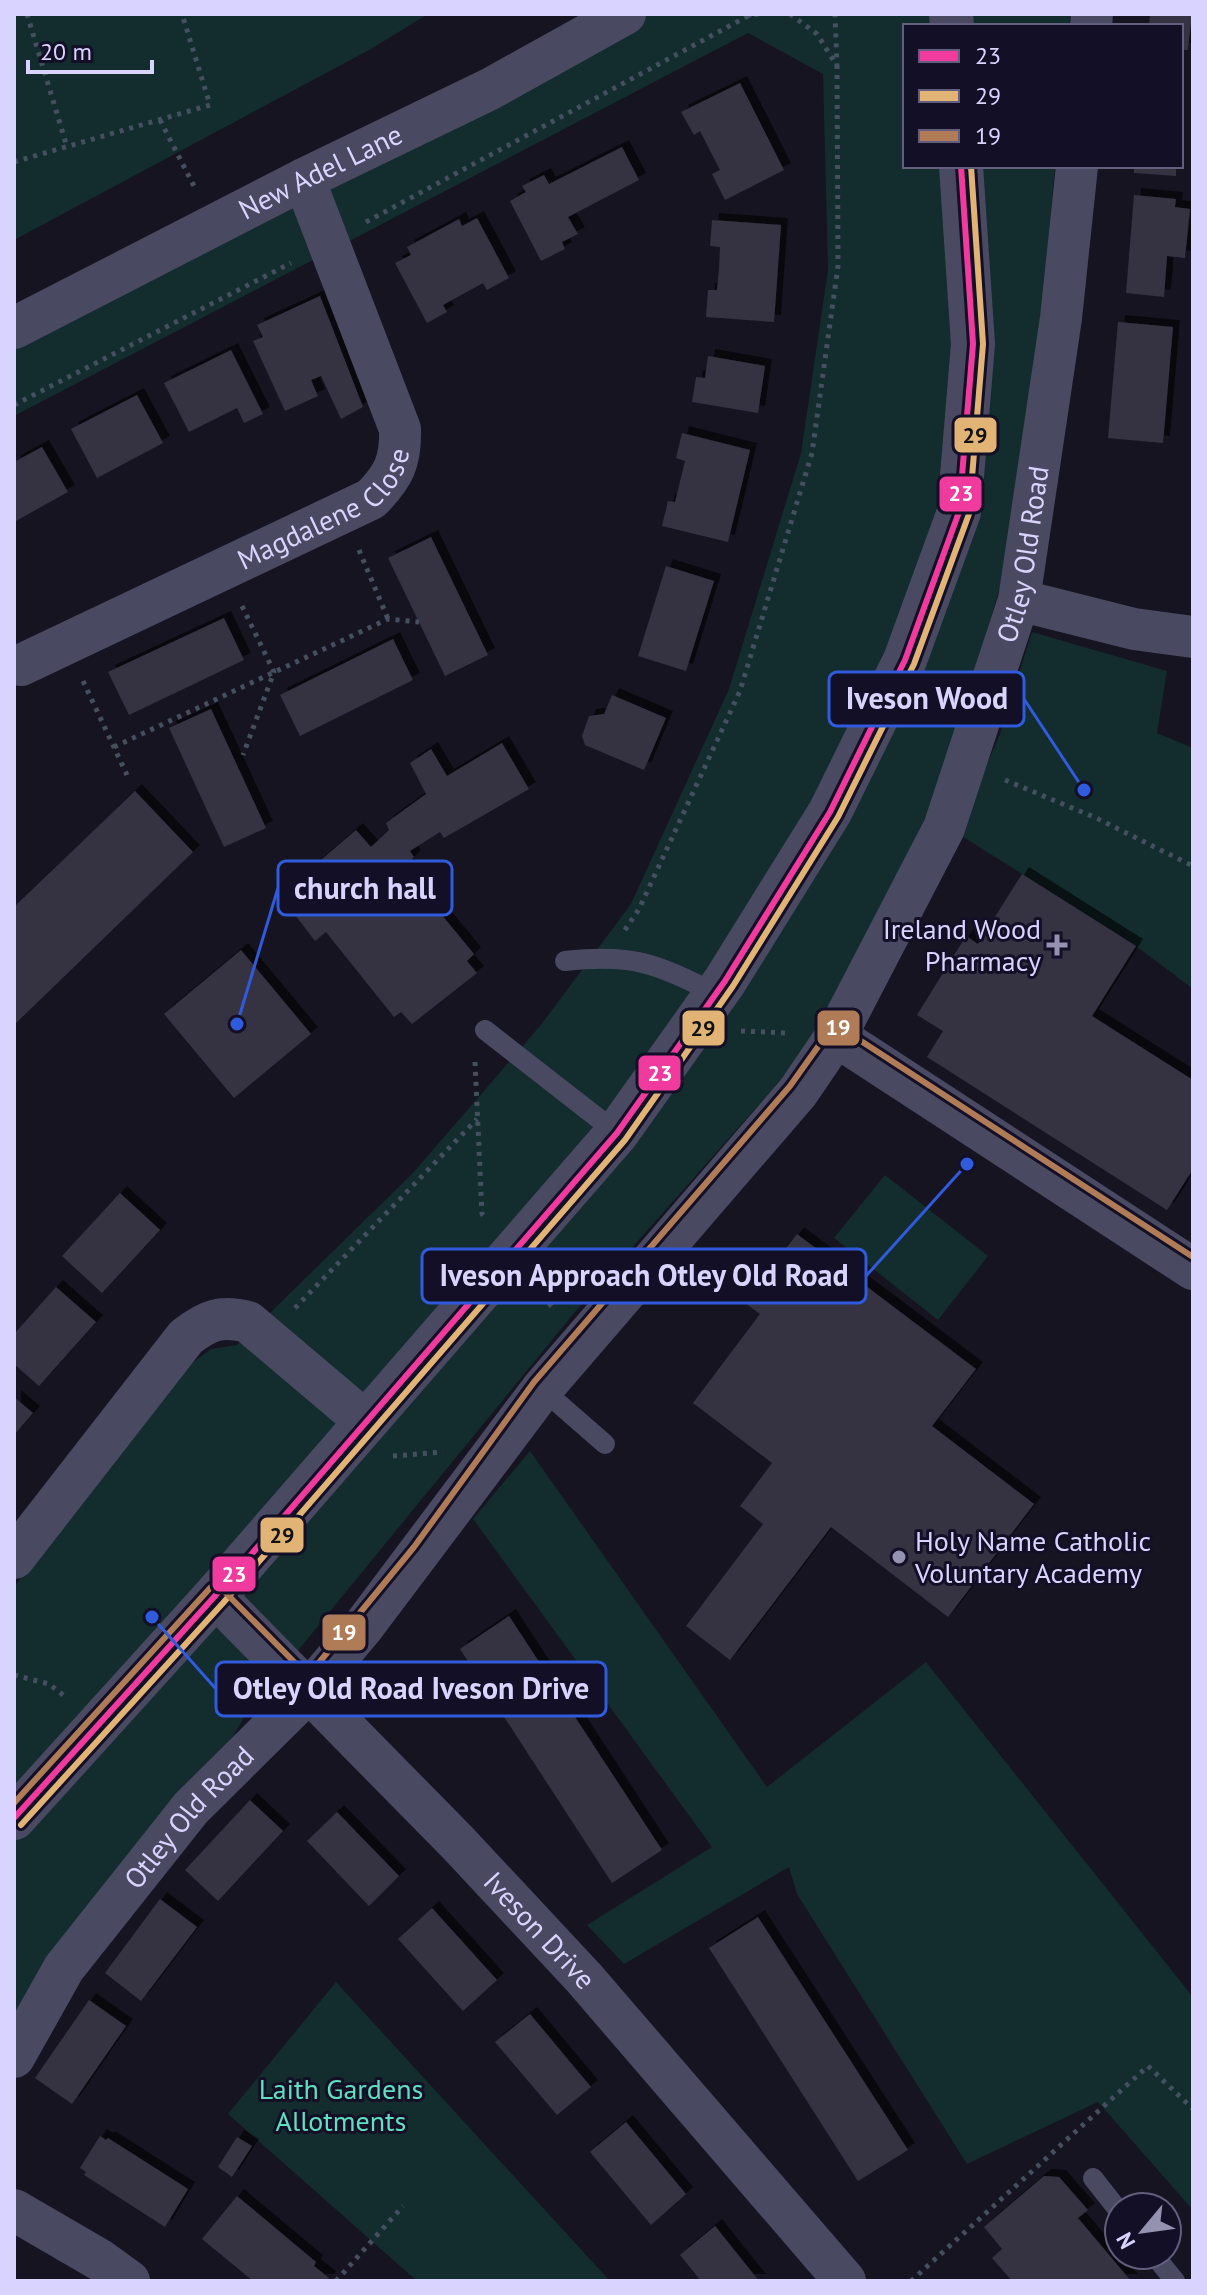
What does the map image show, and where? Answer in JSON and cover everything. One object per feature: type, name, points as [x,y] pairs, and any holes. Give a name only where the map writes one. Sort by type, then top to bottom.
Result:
[{"type":"street","name":"New Adel Lane","points":[[14,328],[213,224],[490,89],[625,14]]},
{"type":"street","points":[[14,1818],[215,1596],[617,1133],[705,1011],[830,812],[905,660],[959,512],[973,344],[961,168]]},
{"type":"street","name":"Otley Old Road","points":[[14,2057],[64,1968],[191,1808],[309,1691],[412,1566],[542,1389],[798,1092],[836,1036],[944,828],[1019,600],[1061,318],[1077,168]]},
{"type":"street","name":"Magdalene Close","points":[[21,665],[344,513],[371,499],[391,479],[401,458],[400,429],[304,179]]},
{"type":"street","points":[[1019,600],[1134,629],[1193,637]]},
{"type":"street","points":[[836,1036],[1193,1269]]},
{"type":"street","points":[[14,1558],[186,1337],[205,1322],[226,1316],[248,1322],[365,1421]]},
{"type":"street","name":"Iveson Drive","points":[[215,1596],[584,1978],[845,2281]]},
{"type":"street","points":[[14,2210],[100,2260],[129,2281]]},
{"type":"lane","points":[[565,961],[606,956],[651,962],[705,1011]]},
{"type":"lane","points":[[485,1030],[617,1133]]},
{"type":"lane","points":[[542,1389],[605,1444]]},
{"type":"lane","points":[[1093,2178],[1103,2191]]},
{"type":"path","points":[[27,14],[67,147]]},
{"type":"path","points":[[14,162],[210,105],[182,14]]},
{"type":"path","points":[[14,405],[329,243],[750,15],[759,14]]},
{"type":"path","points":[[790,14],[817,34],[837,66]]},
{"type":"path","points":[[606,956],[639,909],[740,691],[812,453],[838,266],[835,14]]},
{"type":"path","points":[[160,120],[213,224]]},
{"type":"path","points":[[344,513],[388,619]]},
{"type":"path","points":[[225,569],[274,672],[243,755]]},
{"type":"path","points":[[114,747],[388,619],[419,622]]},
{"type":"path","points":[[66,644],[127,775]]},
{"type":"path","points":[[965,764],[1094,817],[1193,866]]},
{"type":"path","points":[[705,1011],[836,1036]]},
{"type":"path","points":[[266,1338],[477,1118]]},
{"type":"path","points":[[332,1460],[498,1449]]},
{"type":"path","points":[[14,1675],[49,1684],[98,1725]]},
{"type":"path","points":[[911,2281],[1148,2066],[1193,2109]]},
{"type":"path","points":[[336,2281],[403,2206]]},
{"type":"green space","points":[[14,14],[428,14],[371,49],[14,240]]},
{"type":"green space","points":[[625,14],[1070,14],[1069,24],[903,24],[903,168],[1055,168],[1042,310],[1001,583],[967,700],[926,823],[802,1056],[575,1312],[246,1714],[191,1808],[14,2057],[14,1587],[187,1367],[211,1349],[237,1345],[412,1174],[540,1026],[631,904],[729,689],[801,453],[828,270],[823,74],[748,33],[14,416],[14,328]]},
{"type":"green space","points":[[1032,632],[1167,671],[1157,733],[1193,748],[1193,989],[1136,946],[957,833],[1000,734]]},
{"type":"green space","points":[[885,1175],[988,1256],[938,1320],[834,1238]]},
{"type":"green space","points":[[530,1451],[767,1787],[926,1662],[1193,1997],[1193,2210],[1183,2199],[1183,2191],[1176,2191],[1098,2102],[967,2164],[797,1894],[789,1867],[624,1964],[587,1925],[712,1847],[473,1519]]},
{"type":"green space","name":"Laith Gardens Allotments","points":[[336,1982],[610,2281],[417,2281],[228,2114]]},
{"type":"building","points":[[1150,14],[1192,14],[1188,50],[1183,50],[1183,24],[1149,24]]},
{"type":"building","points":[[740,83],[784,170],[725,200],[712,174],[720,170],[700,131],[694,135],[681,112]]},
{"type":"building","points":[[622,147],[639,180],[568,217],[578,234],[562,242],[565,249],[541,261],[510,201],[526,192],[522,186],[544,175],[549,184]]},
{"type":"building","points":[[1134,168],[1176,168],[1176,176],[1134,173]]},
{"type":"building","points":[[1134,195],[1176,199],[1175,207],[1190,209],[1185,258],[1167,256],[1164,297],[1126,293]]},
{"type":"building","points":[[477,218],[509,278],[487,290],[483,283],[443,305],[447,312],[427,323],[395,263],[411,255],[407,247],[459,219],[462,226]]},
{"type":"building","points":[[712,220],[781,225],[774,322],[706,317],[708,290],[717,290],[719,269],[720,247],[710,246]]},
{"type":"building","points":[[320,296],[363,407],[341,419],[321,376],[311,380],[318,396],[285,411],[253,341],[263,337],[257,325]]},
{"type":"building","points":[[1118,322],[1173,327],[1163,443],[1108,438]]},
{"type":"building","points":[[231,350],[263,414],[244,423],[237,408],[189,432],[164,383]]},
{"type":"building","points":[[708,356],[765,366],[758,413],[692,402],[696,377],[705,378]]},
{"type":"building","points":[[137,395],[163,443],[97,478],[71,429]]},
{"type":"building","points":[[682,433],[750,450],[728,542],[662,526],[668,501],[675,502],[685,461],[676,458]]},
{"type":"building","points":[[42,447],[68,492],[14,522],[14,462]]},
{"type":"building","points":[[431,537],[488,655],[445,676],[388,558]]},
{"type":"building","points":[[666,566],[714,581],[686,671],[638,656]]},
{"type":"building","points":[[224,618],[244,660],[129,715],[108,672]]},
{"type":"building","points":[[393,639],[413,680],[300,736],[280,695]]},
{"type":"building","points":[[612,695],[666,718],[644,770],[585,745],[582,736],[589,716],[604,714]]},
{"type":"building","points":[[211,709],[266,828],[224,847],[169,728]]},
{"type":"building","points":[[502,743],[529,789],[444,838],[440,832],[410,851],[414,857],[403,868],[474,954],[467,961],[477,973],[412,1024],[401,1012],[394,1017],[326,932],[315,941],[292,911],[312,894],[301,877],[356,830],[371,847],[389,830],[386,823],[426,794],[410,763],[431,749],[447,776]]},
{"type":"building","points":[[135,791],[193,852],[14,1025],[14,907]]},
{"type":"building","points":[[1022,874],[1136,946],[1092,1016],[1193,1080],[1193,1169],[1167,1210],[927,1057],[943,1031],[917,1015],[966,936],[978,944]]},
{"type":"building","points":[[241,950],[311,1034],[234,1098],[164,1014]]},
{"type":"building","points":[[120,1193],[160,1230],[102,1293],[62,1256]]},
{"type":"building","points":[[797,1234],[976,1369],[932,1426],[1034,1504],[948,1617],[831,1527],[730,1660],[686,1626],[763,1524],[740,1506],[772,1463],[693,1403],[760,1314],[745,1303]]},
{"type":"building","points":[[56,1287],[96,1322],[39,1386],[14,1364],[14,1334]]},
{"type":"building","points":[[14,1397],[33,1413],[14,1435]]},
{"type":"building","points":[[509,1616],[662,1850],[612,1883],[460,1649]]},
{"type":"building","points":[[250,1800],[283,1831],[218,1901],[185,1870]]},
{"type":"building","points":[[337,1812],[399,1876],[369,1906],[307,1841]]},
{"type":"building","points":[[160,1899],[197,1927],[141,2001],[105,1973]]},
{"type":"building","points":[[432,1908],[497,1980],[463,2011],[398,1939]]},
{"type":"building","points":[[758,1917],[908,2150],[858,2181],[709,1948]]},
{"type":"building","points":[[89,2000],[126,2026],[72,2104],[35,2078]]},
{"type":"building","points":[[530,2014],[591,2087],[557,2115],[495,2042]]},
{"type":"building","points":[[626,2122],[686,2194],[651,2225],[590,2152]]},
{"type":"building","points":[[100,2136],[106,2140],[108,2138],[188,2189],[165,2227],[84,2175],[86,2172],[80,2168]]},
{"type":"building","points":[[237,2137],[252,2146],[232,2177],[218,2167]]},
{"type":"building","points":[[1044,2176],[1059,2177],[1088,2210],[1078,2218],[1103,2248],[1103,2271],[1123,2271],[1131,2281],[1012,2281],[992,2258],[1002,2249],[984,2227]]},
{"type":"building","points":[[237,2196],[316,2262],[314,2266],[329,2278],[327,2281],[253,2281],[202,2239]]},
{"type":"building","points":[[715,2226],[759,2281],[701,2281],[680,2255]]},
{"type":"transit line","name":"23","points":[[14,1818],[215,1596],[617,1133],[725,981],[830,812],[905,660],[959,512],[973,344],[961,168]]},
{"type":"transit line","name":"29","points":[[21,1825],[223,1603],[625,1140],[733,986],[838,817],[914,664],[969,514],[983,344],[971,168]]},
{"type":"transit line","name":"19","points":[[14,1803],[211,1587],[221,1588],[308,1676],[414,1547],[534,1382],[790,1086],[832,1027],[841,1028],[1193,1257]]},
{"type":"place","name":"Iveson Wood","points":[[1084,790]]},
{"type":"place","name":"Ireland Wood Pharmacy","points":[[1057,945]]},
{"type":"place","name":"church hall","points":[[237,1024]]},
{"type":"place","name":"Iveson Approach Otley Old Road","points":[[967,1164]]},
{"type":"place","name":"Holy Name Catholic Voluntary Academy","points":[[899,1557]]},
{"type":"place","name":"Otley Old Road Iveson Drive","points":[[152,1617]]}]
